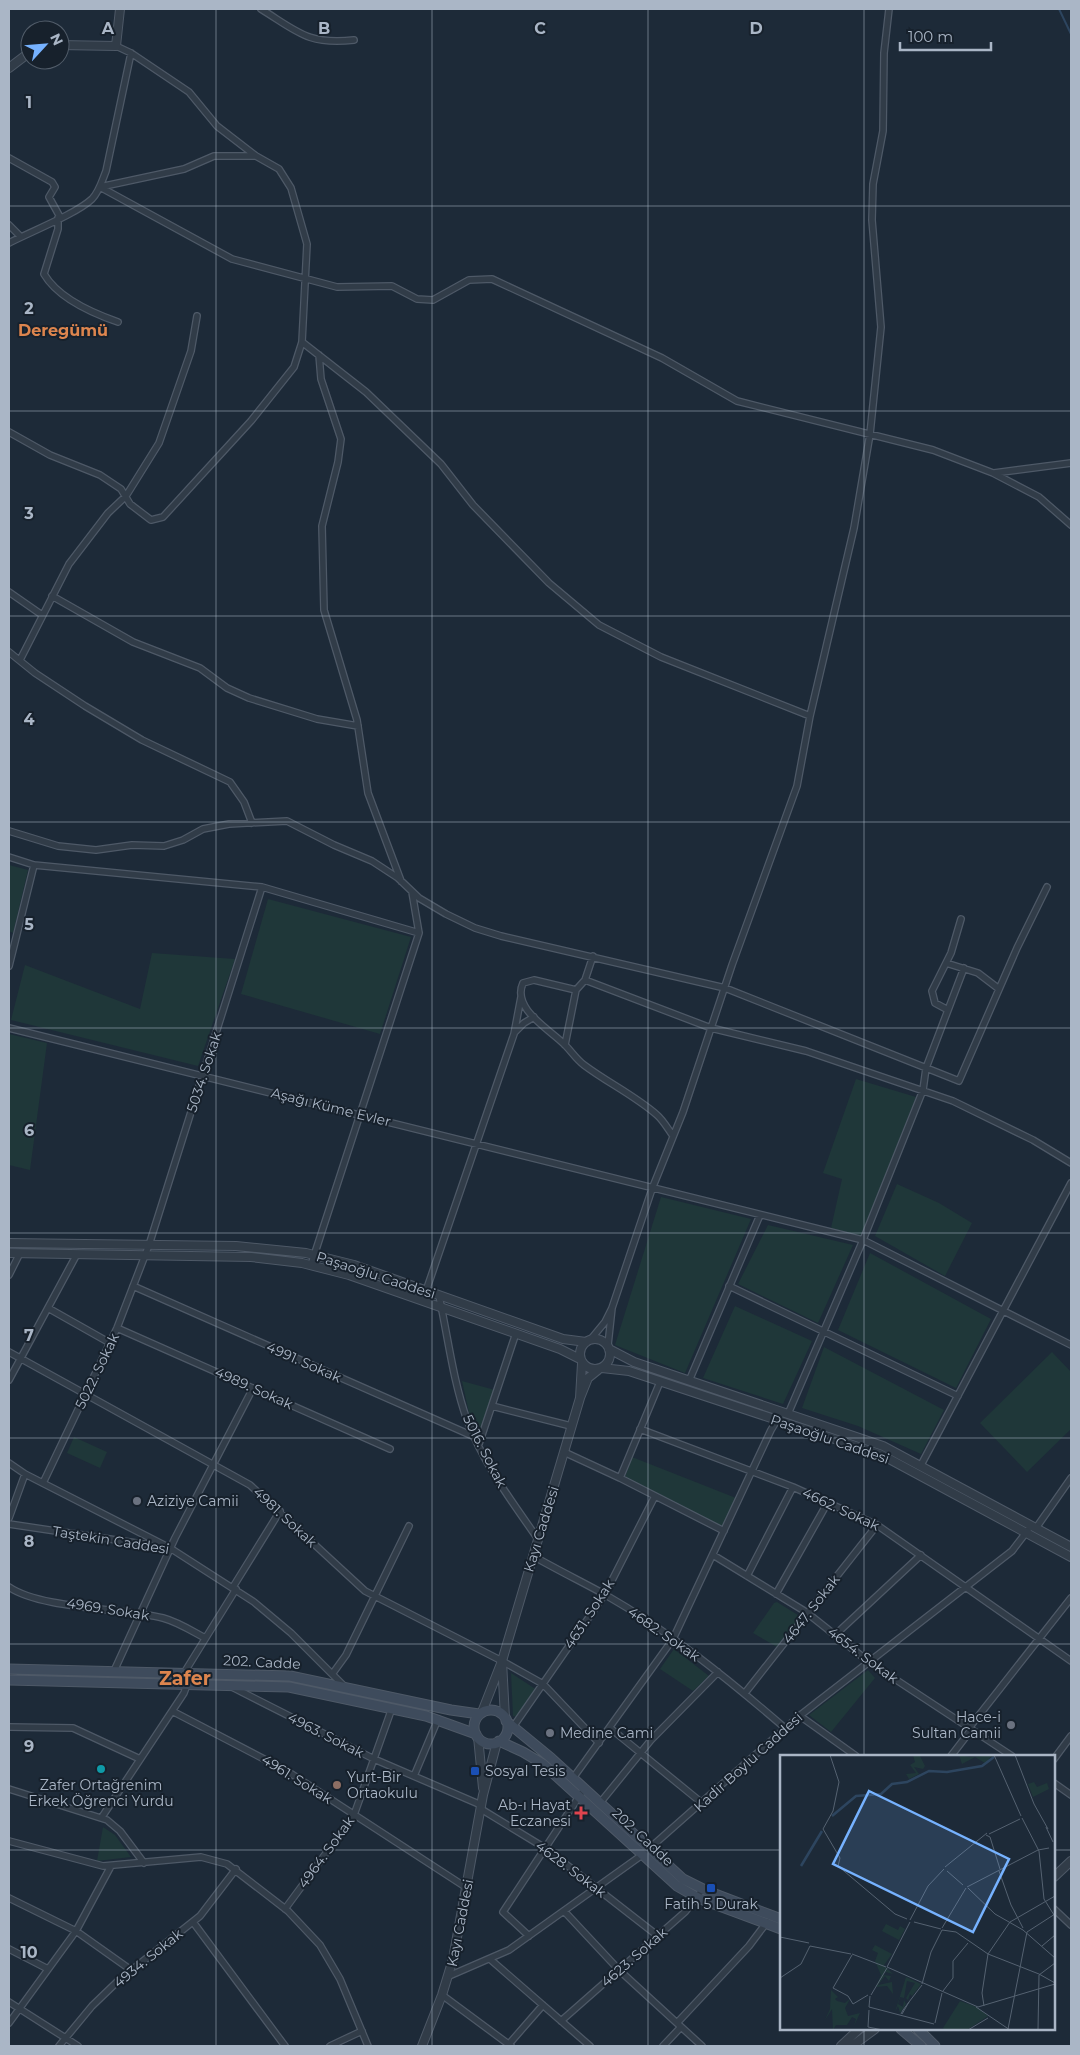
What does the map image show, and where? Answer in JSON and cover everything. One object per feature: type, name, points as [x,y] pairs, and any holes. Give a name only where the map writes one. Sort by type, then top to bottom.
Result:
[{"type":"main road","name":"202. Cadde","points":[[9,1669],[290,1676],[344,1686],[437,1708],[481,1713]]},
{"type":"main road","name":"202. Cadde","points":[[9,1680],[302,1688],[438,1719],[477,1735]]},
{"type":"main road","points":[[492,1710],[508,1722],[507,1732],[498,1741],[486,1743],[477,1735],[474,1723],[481,1713],[492,1710]]},
{"type":"main road","name":"202. Cadde","points":[[508,1722],[573,1778],[582,1792],[642,1855],[676,1886],[698,1898],[780,1929]]},
{"type":"main road","name":"202. Cadde","points":[[498,1741],[532,1756],[600,1803],[684,1879],[702,1889],[777,1917]]},
{"type":"main road","points":[[902,2030],[921,2046]]},
{"type":"main road","points":[[919,2030],[935,2046]]},
{"type":"street","points":[[116,46],[120,9]]},
{"type":"street","points":[[261,9],[308,38],[330,43],[354,40]]},
{"type":"street","points":[[612,1308],[608,1347],[609,1361],[600,1369],[588,1368],[581,1361],[580,1350],[602,1326],[612,1308],[652,1189],[673,1136],[797,786],[810,716],[854,528],[870,434],[881,327],[872,220],[873,184],[883,131],[884,53],[889,9]]},
{"type":"street","points":[[9,432],[50,455],[100,475],[122,489],[130,504],[151,520],[162,517],[252,421],[294,367],[302,342],[302,304],[306,277],[307,244],[291,188],[279,169],[256,156],[217,126],[189,92],[131,53],[116,46],[70,45]]},
{"type":"street","points":[[9,243],[92,199],[100,187],[106,172],[131,53]]},
{"type":"street","points":[[9,68],[20,60]]},
{"type":"street","points":[[100,187],[184,169],[214,156],[256,156]]},
{"type":"street","points":[[9,158],[52,182],[55,187],[49,197],[59,218],[58,229],[44,274],[52,286],[63,295],[105,318],[118,322]]},
{"type":"street","points":[[100,187],[232,259],[306,277],[337,287],[392,286],[417,299],[433,300],[469,280],[492,279],[662,358],[738,401],[933,450],[993,473],[1039,497],[1071,525]]},
{"type":"street","points":[[9,225],[21,237]]},
{"type":"street","points":[[20,660],[69,564],[108,513],[126,496],[159,443],[191,350],[197,316]]},
{"type":"street","points":[[302,342],[366,392],[434,457],[473,505],[549,583],[599,625],[661,657],[810,716]]},
{"type":"street","points":[[319,355],[321,379],[341,439],[338,462],[322,526],[324,610],[358,726],[368,793],[402,882]]},
{"type":"street","points":[[993,473],[1071,463]]},
{"type":"street","points":[[9,592],[42,614]]},
{"type":"street","points":[[52,596],[133,642],[200,668],[227,688],[249,698],[316,719],[358,726]]},
{"type":"street","points":[[9,652],[35,673],[142,740],[230,782],[244,802],[252,823]]},
{"type":"street","points":[[9,831],[58,846],[96,850],[132,845],[164,846],[183,840],[204,829],[287,821],[334,845],[372,861],[402,882],[419,898],[475,928],[725,988],[958,1081],[998,989],[1047,887]]},
{"type":"street","points":[[9,857],[34,864],[262,887],[419,933]]},
{"type":"street","points":[[9,966],[34,864]]},
{"type":"street","name":"5034. Sokak","points":[[145,1256],[204,1075],[262,887]]},
{"type":"street","points":[[311,1265],[419,933],[412,892]]},
{"type":"street","points":[[948,1010],[935,1002],[932,993],[955,942],[961,919]]},
{"type":"street","points":[[565,1045],[576,990],[585,980],[593,956]]},
{"type":"street","points":[[946,963],[986,977],[998,989]]},
{"type":"street","points":[[573,1778],[674,1639],[777,1420],[785,1413],[863,1240],[923,1090],[926,1068],[964,968]]},
{"type":"street","points":[[426,1291],[514,1034],[521,987],[526,980],[576,990]]},
{"type":"street","points":[[585,980],[711,1028],[806,1050],[953,1101],[1032,1140],[1071,1162]]},
{"type":"street","points":[[521,997],[534,1017],[583,1064],[631,1094],[659,1116],[673,1136]]},
{"type":"street","points":[[514,1034],[524,1023],[534,1017]]},
{"type":"street","name":"Aşağı Küme Evler","points":[[9,1028],[863,1240],[1071,1345]]},
{"type":"street","points":[[920,1465],[1071,1183]]},
{"type":"street","points":[[689,1381],[760,1215]]},
{"type":"street","name":"Paşaoğlu Caddesi","points":[[9,1243],[252,1247],[313,1255],[354,1266],[563,1339],[588,1340]]},
{"type":"street","name":"Paşaoğlu Caddesi","points":[[9,1253],[251,1257],[311,1265],[349,1275],[566,1351],[581,1361]]},
{"type":"street","points":[[9,1274],[20,1253]]},
{"type":"street","points":[[9,1380],[77,1254]]},
{"type":"street","name":"5022. Sokak","points":[[43,1483],[117,1328],[145,1256]]},
{"type":"street","name":"4991. Sokak","points":[[133,1286],[475,1437]]},
{"type":"street","points":[[729,1286],[958,1396]]},
{"type":"street","name":"5016. Sokak","points":[[439,1296],[464,1411],[475,1437],[500,1482],[538,1539]]},
{"type":"street","points":[[48,1308],[110,1343]]},
{"type":"street","name":"4989. Sokak","points":[[117,1328],[390,1448]]},
{"type":"street","points":[[479,1444],[516,1334]]},
{"type":"street","points":[[588,1340],[601,1340],[608,1347]]},
{"type":"street","name":"Paşaoğlu Caddesi","points":[[608,1347],[634,1362],[883,1446],[920,1465],[1031,1529],[1071,1557]]},
{"type":"street","name":"4981. Sokak","points":[[9,1352],[213,1463],[256,1489],[348,1576],[375,1597],[502,1661],[542,1684],[599,1743]]},
{"type":"street","name":"Kayı Caddesi","points":[[580,1398],[581,1361]]},
{"type":"street","name":"Paşaoğlu Caddesi","points":[[600,1369],[623,1370],[880,1454],[1071,1547]]},
{"type":"street","name":"Kayı Caddesi","points":[[481,1713],[502,1661],[580,1398],[588,1378],[600,1369]]},
{"type":"street","points":[[620,1478],[660,1382]]},
{"type":"street","points":[[114,1671],[170,1548],[253,1388]]},
{"type":"street","points":[[492,1406],[571,1426]]},
{"type":"street","name":"4662. Sokak","points":[[640,1429],[793,1487],[877,1524],[1071,1661]]},
{"type":"street","points":[[564,1452],[724,1531]]},
{"type":"street","points":[[9,1463],[25,1474],[170,1548]]},
{"type":"street","points":[[9,1518],[25,1474]]},
{"type":"street","name":"Kadir Boylu Caddesi","points":[[449,1976],[490,1960],[529,1936],[650,1849],[785,1728],[1012,1551],[1071,1478]]},
{"type":"street","points":[[746,1576],[793,1487]]},
{"type":"street","name":"4631. Sokak","points":[[508,1722],[542,1684],[604,1594],[654,1496]]},
{"type":"street","points":[[776,1594],[828,1502]]},
{"type":"street","points":[[102,1817],[188,1684],[187,1673],[205,1638],[280,1511]]},
{"type":"street","name":"Taştekin Caddesi","points":[[9,1524],[170,1548],[235,1588],[277,1620],[333,1673],[344,1686]]},
{"type":"street","name":"4647. Sokak","points":[[745,1694],[877,1524]]},
{"type":"street","points":[[333,1673],[344,1659],[410,1526]]},
{"type":"street","name":"4654. Sokak","points":[[713,1555],[808,1613],[869,1662],[1010,1755]]},
{"type":"street","points":[[835,1635],[921,1555]]},
{"type":"street","name":"4682. Sokak","points":[[533,1556],[604,1594],[674,1639],[718,1672],[785,1728]]},
{"type":"street","name":"4969. Sokak","points":[[9,1587],[24,1595],[46,1600],[170,1620],[205,1638]]},
{"type":"street","points":[[952,1755],[1071,1598]]},
{"type":"street","name":"Kayı Caddesi","points":[[502,1661],[508,1722]]},
{"type":"street","points":[[600,1803],[641,1752],[718,1672]]},
{"type":"street","name":"4963. Sokak","points":[[228,1685],[374,1759],[481,1807]]},
{"type":"street","name":"4964. Sokak","points":[[285,1909],[354,1815],[392,1708]]},
{"type":"street","name":"4961. Sokak","points":[[172,1711],[270,1761],[467,1888]]},
{"type":"street","points":[[800,1716],[855,1755]]},
{"type":"street","points":[[414,1776],[438,1719]]},
{"type":"street","points":[[9,1727],[73,1728],[140,1759]]},
{"type":"street","points":[[610,1728],[702,1803]]},
{"type":"street","name":"Kayı Caddesi","points":[[477,1735],[483,1795]]},
{"type":"street","points":[[1055,1758],[1071,1736]]},
{"type":"street","name":"Kayı Caddesi","points":[[422,2046],[449,1976],[483,1795],[498,1741]]},
{"type":"street","points":[[1055,1784],[1071,1794]]},
{"type":"street","points":[[9,1789],[102,1817],[116,1826],[144,1863]]},
{"type":"street","points":[[529,1936],[503,1912],[582,1792]]},
{"type":"street","name":"4628. Sokak","points":[[481,1807],[545,1848],[658,1936]]},
{"type":"street","points":[[9,1841],[91,1864],[111,1866],[200,1857],[218,1860],[236,1870],[285,1909],[310,1933],[331,1962],[368,2046]]},
{"type":"street","points":[[1055,1876],[1071,1861]]},
{"type":"street","points":[[9,2023],[76,1931],[111,1866]]},
{"type":"street","name":"4934. Sokak","points":[[59,2046],[106,1992],[206,1910],[236,1870]]},
{"type":"street","name":"4623. Sokak","points":[[561,2021],[658,1936],[698,1898],[702,1889]]},
{"type":"street","points":[[9,1898],[76,1931],[131,1970]]},
{"type":"street","points":[[1055,1910],[1071,1924]]},
{"type":"street","points":[[564,1911],[619,1970],[702,2046]]},
{"type":"street","points":[[663,2046],[767,1923],[777,1917]]},
{"type":"street","points":[[193,1922],[285,2046]]},
{"type":"street","points":[[9,1949],[48,1970]]},
{"type":"street","points":[[490,1960],[590,2046]]},
{"type":"street","points":[[442,1995],[508,2045],[543,2005]]},
{"type":"street","points":[[9,2002],[78,2046]]},
{"type":"street","points":[[841,2046],[858,2030]]},
{"type":"street","points":[[852,2046],[874,2030]]},
{"type":"street","points":[[330,2046],[362,2031]]},
{"type":"green space","points":[[9,865],[28,870],[13,933],[9,931]]},
{"type":"green space","points":[[268,899],[411,937],[380,1034],[241,994]]},
{"type":"green space","points":[[152,953],[235,959],[198,1066],[11,1020],[25,965],[140,1009]]},
{"type":"green space","points":[[9,1034],[47,1043],[30,1170],[9,1165]]},
{"type":"green space","points":[[856,1079],[916,1097],[861,1236],[831,1228],[842,1179],[823,1173]]},
{"type":"green space","points":[[897,1184],[939,1203],[972,1223],[945,1276],[875,1236]]},
{"type":"green space","points":[[661,1197],[751,1219],[685,1373],[615,1345]]},
{"type":"green space","points":[[768,1225],[853,1245],[818,1323],[738,1284]]},
{"type":"green space","points":[[870,1253],[991,1319],[956,1388],[838,1330]]},
{"type":"green space","points":[[735,1306],[812,1341],[783,1404],[703,1378]]},
{"type":"green space","points":[[824,1347],[944,1410],[921,1454],[858,1426],[802,1408]]},
{"type":"green space","points":[[1052,1352],[1071,1372],[1071,1429],[1027,1472],[980,1423]]},
{"type":"green space","points":[[462,1381],[495,1390],[484,1428],[476,1433],[470,1417]]},
{"type":"green space","points":[[74,1437],[107,1452],[100,1468],[67,1453]]},
{"type":"green space","points":[[632,1457],[736,1498],[722,1527],[625,1477]]},
{"type":"green space","points":[[777,1602],[801,1617],[777,1647],[753,1633],[774,1603]]},
{"type":"green space","points":[[674,1649],[709,1676],[693,1691],[660,1669]]},
{"type":"green space","points":[[868,1670],[875,1678],[831,1732],[809,1715]]},
{"type":"green space","points":[[511,1673],[537,1690],[518,1717],[513,1716]]},
{"type":"green space","points":[[103,1827],[115,1835],[131,1857],[97,1861]]},
{"type":"waterway","points":[[1059,9],[1071,34]]},
{"type":"place","name":"Aziziye Camii","points":[[137,1501]]},
{"type":"place","name":"Hace-i Sultan Camii","points":[[1011,1725]]},
{"type":"place","name":"Medine Cami","points":[[550,1733]]},
{"type":"place","name":"Zafer Ortağrenim Erkek Öğrenci Yurdu","points":[[101,1769]]},
{"type":"place","name":"Sosyal Tesis","points":[[475,1771]]},
{"type":"place","name":"Yurt-Bir Ortaokulu","points":[[337,1785]]},
{"type":"place","name":"Ab-ı Hayat Eczanesi","points":[[581,1813]]},
{"type":"place","name":"Fatih 5 Durak","points":[[711,1888]]},
{"type":"district","name":"Deregümü","points":[[63,330]]},
{"type":"district","name":"Zafer","points":[[185,1678]]}]
